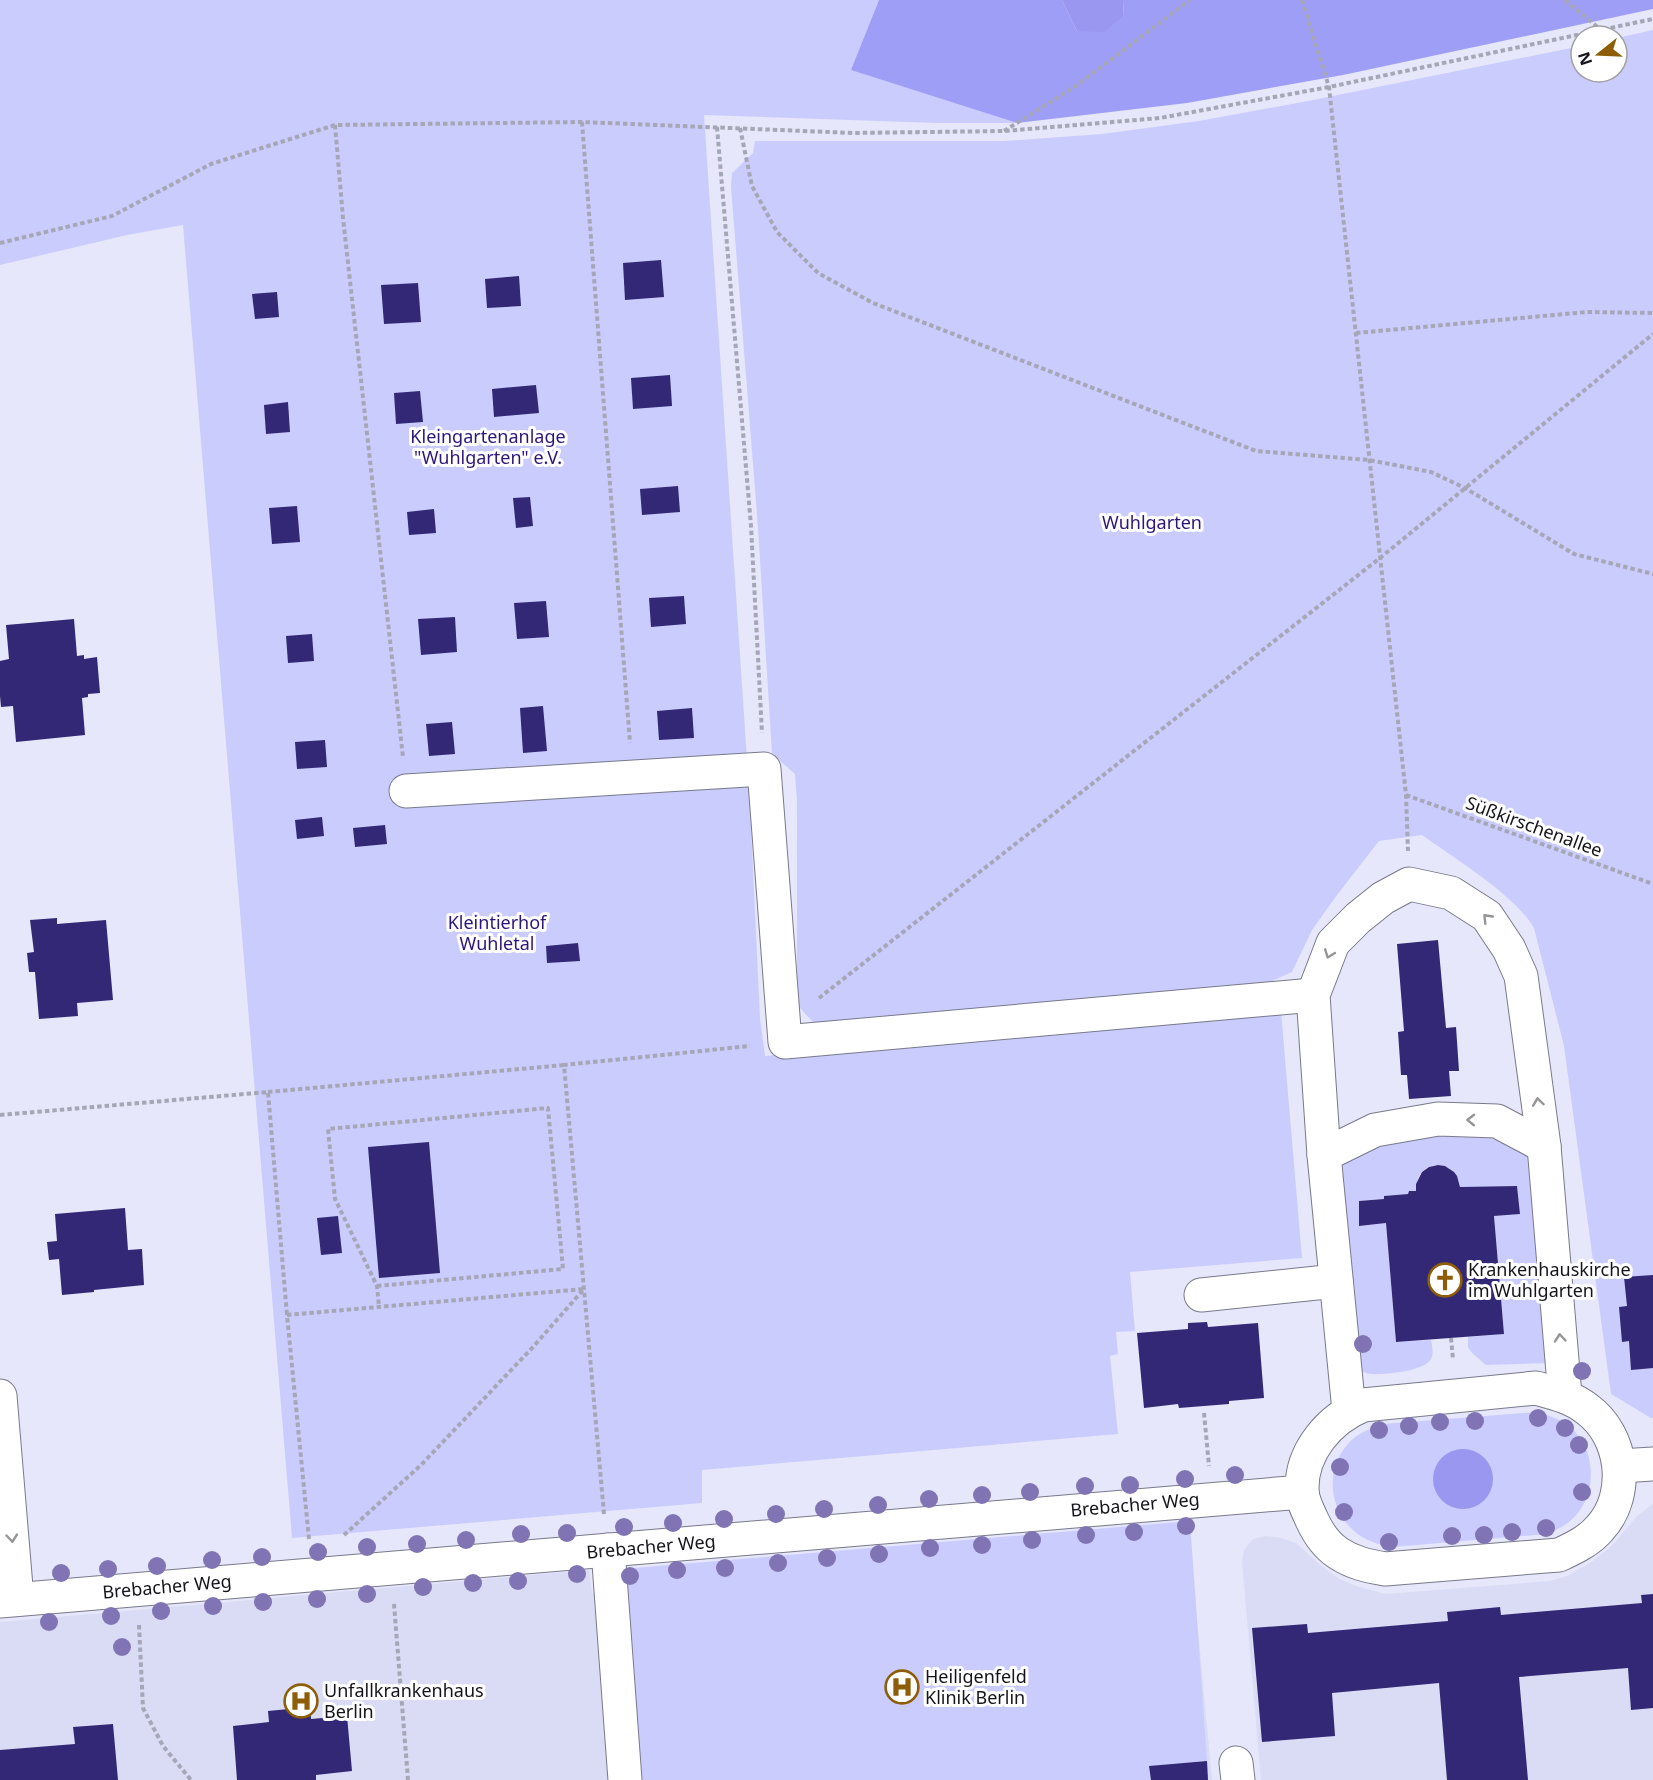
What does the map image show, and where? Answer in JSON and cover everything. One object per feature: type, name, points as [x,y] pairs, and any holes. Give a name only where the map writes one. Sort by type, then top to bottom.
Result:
[{"type":"lane","points":[[406,791],[764,769],[785,1042],[1313,995]]},
{"type":"lane","points":[[1349,1411],[1324,1155],[1313,995],[1333,943],[1358,918],[1383,898],[1409,884],[1451,893],[1487,916],[1509,949],[1521,976],[1544,1146],[1565,1396]]},
{"type":"lane","points":[[1324,1155],[1375,1130],[1438,1119],[1497,1121],[1544,1146]]},
{"type":"lane","points":[[1201,1295],[1336,1281]]},
{"type":"lane","points":[[1536,1388],[1565,1396],[1588,1409],[1605,1428],[1620,1466],[1614,1504],[1602,1527],[1582,1544],[1558,1555],[1385,1569],[1359,1564],[1336,1552],[1318,1533],[1302,1491],[1308,1458],[1321,1435],[1349,1411],[1363,1405],[1536,1388]]},
{"type":"lane","points":[[0,1396],[9,1600]]},
{"type":"lane","points":[[1620,1466],[1653,1464]]},
{"type":"lane","name":"Brebacher Weg","points":[[9,1600],[1302,1491]]},
{"type":"lane","points":[[608,1550],[625,1780]]},
{"type":"path","points":[[1004,131],[1076,86],[1190,0]]},
{"type":"path","points":[[1302,0],[1329,87],[1406,795],[1409,884]]},
{"type":"path","points":[[1565,0],[1593,24]]},
{"type":"path","points":[[1629,25],[1653,19]]},
{"type":"path","points":[[0,243],[112,216],[211,164],[335,125],[582,122],[853,133],[1004,131],[1160,117],[1329,87],[1569,38]]},
{"type":"path","points":[[582,122],[632,777]]},
{"type":"path","points":[[335,125],[343,218],[406,791]]},
{"type":"path","points":[[717,127],[751,526],[764,769]]},
{"type":"path","points":[[740,128],[752,186],[777,232],[818,273],[873,303],[1256,451],[1369,460],[1431,472],[1466,488],[1574,554],[1653,574]]},
{"type":"path","points":[[1356,333],[1587,312],[1653,314]]},
{"type":"path","points":[[0,1115],[564,1065],[785,1042],[804,1010],[1380,558],[1653,334]]},
{"type":"path","name":"Süßkirschenallee","points":[[1406,795],[1653,884]]},
{"type":"path","points":[[564,1065],[608,1550]]},
{"type":"path","points":[[268,1092],[309,1544]]},
{"type":"path","points":[[377,1286],[563,1269],[548,1108],[328,1129],[335,1199],[377,1286],[379,1307]]},
{"type":"path","points":[[287,1315],[584,1289]]},
{"type":"path","points":[[338,1541],[421,1465],[533,1347],[584,1289]]},
{"type":"path","points":[[1452,1338],[1452,1347]]},
{"type":"path","points":[[1204,1413],[1209,1468],[1217,1498]]},
{"type":"path","points":[[391,1569],[408,1780]]},
{"type":"path","points":[[137,1589],[143,1708],[163,1746],[191,1780]]},
{"type":"shaded area","points":[[879,0],[1062,0],[1077,31],[1123,16],[1124,0],[1653,0],[1653,9],[1583,24],[1569,24],[1569,27],[1343,75],[1187,103],[1017,123],[851,70]]},
{"type":"shaded area","points":[[1062,0],[1124,0],[1123,16],[1104,32],[1077,31]]},
{"type":"shaded area","points":[[1457,1449],[1469,1449],[1480,1454],[1488,1462],[1493,1479],[1491,1491],[1480,1504],[1469,1509],[1457,1509],[1446,1504],[1438,1496],[1433,1485],[1433,1473],[1438,1462],[1446,1454]]},
{"type":"shaded area","points":[[1653,1504],[1653,1780],[1261,1780],[1242,1561],[1244,1550],[1253,1539],[1266,1536],[1296,1543],[1339,1579],[1386,1594],[1550,1581],[1567,1576],[1590,1563],[1612,1546],[1637,1516]]},
{"type":"shaded area","points":[[1190,1544],[1212,1780],[0,1780],[0,1622],[589,1570],[592,1593]]},
{"type":"green space","points":[[0,0],[879,0],[852,70],[1017,123],[937,123],[704,115],[750,805],[760,1019],[765,1056],[1281,1011],[1302,1258],[1130,1272],[1135,1331],[1116,1332],[1118,1354],[1110,1356],[1118,1434],[702,1470],[702,1503],[292,1538],[183,225],[127,235],[0,265]]},
{"type":"green space","name":"Wuhlgarten","points":[[1653,30],[1653,1418],[1611,1394],[1564,1046],[1534,928],[1513,902],[1422,835],[1379,841],[1312,930],[1292,972],[1261,986],[815,1024],[797,1005],[795,774],[772,754],[758,527],[731,187],[732,173],[753,153],[755,141],[1005,141],[1102,134],[1199,121],[1569,48],[1569,84],[1629,84],[1629,35]]},
{"type":"green space","points":[[1433,1127],[1531,1144],[1550,1363],[1486,1365],[1468,1347],[1468,1337],[1504,1334],[1494,1216],[1520,1214],[1517,1186],[1460,1187],[1450,1170],[1435,1165],[1422,1172],[1417,1180],[1416,1191],[1384,1196],[1384,1199],[1359,1201],[1360,1226],[1386,1223],[1396,1342],[1431,1340],[1432,1357],[1421,1367],[1404,1371],[1371,1374],[1358,1369],[1338,1174],[1351,1151]]},
{"type":"green space","points":[[1536,1412],[1570,1427],[1586,1448],[1590,1461],[1591,1475],[1585,1501],[1579,1512],[1562,1527],[1548,1534],[1393,1547],[1362,1537],[1350,1528],[1341,1516],[1333,1489],[1333,1475],[1344,1449],[1361,1433],[1383,1424]]},
{"type":"green space","name":"Heiligenfeld Klinik Berlin","points":[[1190,1521],[1207,1761],[1150,1766],[1151,1780],[635,1780],[623,1569]]},
{"type":"building","points":[[661,260],[664,297],[625,300],[623,263]]},
{"type":"building","points":[[519,276],[521,306],[487,308],[485,279]]},
{"type":"building","points":[[418,283],[421,322],[384,324],[381,285]]},
{"type":"building","points":[[277,292],[279,317],[255,319],[252,294]]},
{"type":"building","points":[[670,375],[672,406],[633,409],[631,378]]},
{"type":"building","points":[[536,385],[539,413],[494,417],[492,389]]},
{"type":"building","points":[[420,391],[423,422],[396,424],[394,393]]},
{"type":"building","points":[[288,402],[290,432],[266,434],[264,405]]},
{"type":"building","points":[[678,486],[680,512],[642,515],[640,489]]},
{"type":"building","points":[[530,497],[533,526],[516,528],[513,498]]},
{"type":"building","points":[[297,506],[300,542],[272,544],[269,508]]},
{"type":"building","points":[[434,509],[436,533],[409,535],[407,512]]},
{"type":"building","points":[[684,596],[686,624],[651,627],[649,598]]},
{"type":"building","points":[[546,601],[549,637],[517,639],[514,603]]},
{"type":"building","points":[[455,617],[457,652],[421,655],[418,619]]},
{"type":"building","points":[[74,619],[77,656],[84,655],[84,659],[97,657],[100,693],[88,694],[88,697],[82,698],[85,735],[16,742],[13,706],[1,707],[0,696],[0,661],[9,659],[6,625]]},
{"type":"building","points":[[312,634],[314,661],[288,663],[286,636]]},
{"type":"building","points":[[543,706],[547,751],[523,753],[520,708]]},
{"type":"building","points":[[692,708],[694,738],[659,740],[657,711]]},
{"type":"building","points":[[452,722],[455,754],[429,756],[426,724]]},
{"type":"building","points":[[325,740],[327,767],[297,769],[295,742]]},
{"type":"building","points":[[322,817],[324,836],[297,839],[295,820]]},
{"type":"building","points":[[385,825],[387,844],[355,847],[353,828]]},
{"type":"building","points":[[57,918],[57,924],[106,920],[113,1000],[77,1003],[78,1016],[39,1019],[35,972],[29,972],[27,953],[34,952],[30,920]]},
{"type":"building","points":[[1438,940],[1446,1028],[1456,1027],[1459,1071],[1449,1071],[1451,1096],[1409,1099],[1407,1075],[1401,1075],[1398,1032],[1404,1031],[1397,944]]},
{"type":"building","points":[[578,943],[580,961],[547,963],[546,946]]},
{"type":"building","points":[[429,1142],[440,1273],[379,1278],[368,1147]]},
{"type":"building","name":"Krankenhauskirche im Wuhlgarten","points":[[1438,1165],[1445,1166],[1454,1172],[1460,1187],[1517,1186],[1520,1214],[1494,1216],[1504,1334],[1396,1342],[1386,1223],[1359,1226],[1359,1201],[1384,1199],[1384,1196],[1416,1191],[1416,1184],[1422,1172]]},
{"type":"building","points":[[125,1208],[128,1250],[142,1249],[144,1285],[62,1295],[59,1259],[49,1260],[47,1242],[57,1241],[55,1214]]},
{"type":"building","points":[[338,1216],[342,1253],[321,1255],[317,1218]]},
{"type":"building","points":[[1653,1275],[1653,1368],[1631,1370],[1629,1341],[1622,1342],[1619,1307],[1627,1306],[1624,1277]]},
{"type":"building","points":[[1207,1322],[1208,1327],[1258,1323],[1264,1398],[1229,1401],[1229,1404],[1179,1408],[1178,1404],[1144,1408],[1137,1333],[1188,1329],[1188,1323]]},
{"type":"building","points":[[1653,1594],[1653,1708],[1631,1710],[1628,1668],[1519,1677],[1528,1780],[1447,1780],[1439,1683],[1332,1693],[1335,1736],[1262,1742],[1252,1628],[1307,1624],[1308,1633],[1448,1621],[1447,1612],[1500,1607],[1501,1615],[1642,1603],[1641,1595]]},
{"type":"building","points":[[310,1707],[311,1719],[347,1716],[352,1771],[316,1775],[316,1780],[237,1780],[233,1726],[269,1722],[268,1711]]},
{"type":"building","points":[[113,1724],[118,1780],[0,1780],[0,1750],[75,1744],[73,1727]]},
{"type":"building","points":[[1207,1761],[1208,1780],[1151,1780],[1149,1766]]},
{"type":"place","name":"Krankenhauskirche im Wuhlgarten","points":[[1445,1280]]},
{"type":"place","name":"Heiligenfeld Klinik Berlin","points":[[902,1687]]},
{"type":"place","name":"Unfallkrankenhaus Berlin","points":[[301,1701]]},
{"type":"park label","name":"Kleingartenanlage \"Wuhlgarten\" e.V.","points":[[488,447]]},
{"type":"park label","name":"Kleintierhof Wuhletal","points":[[497,933]]}]
